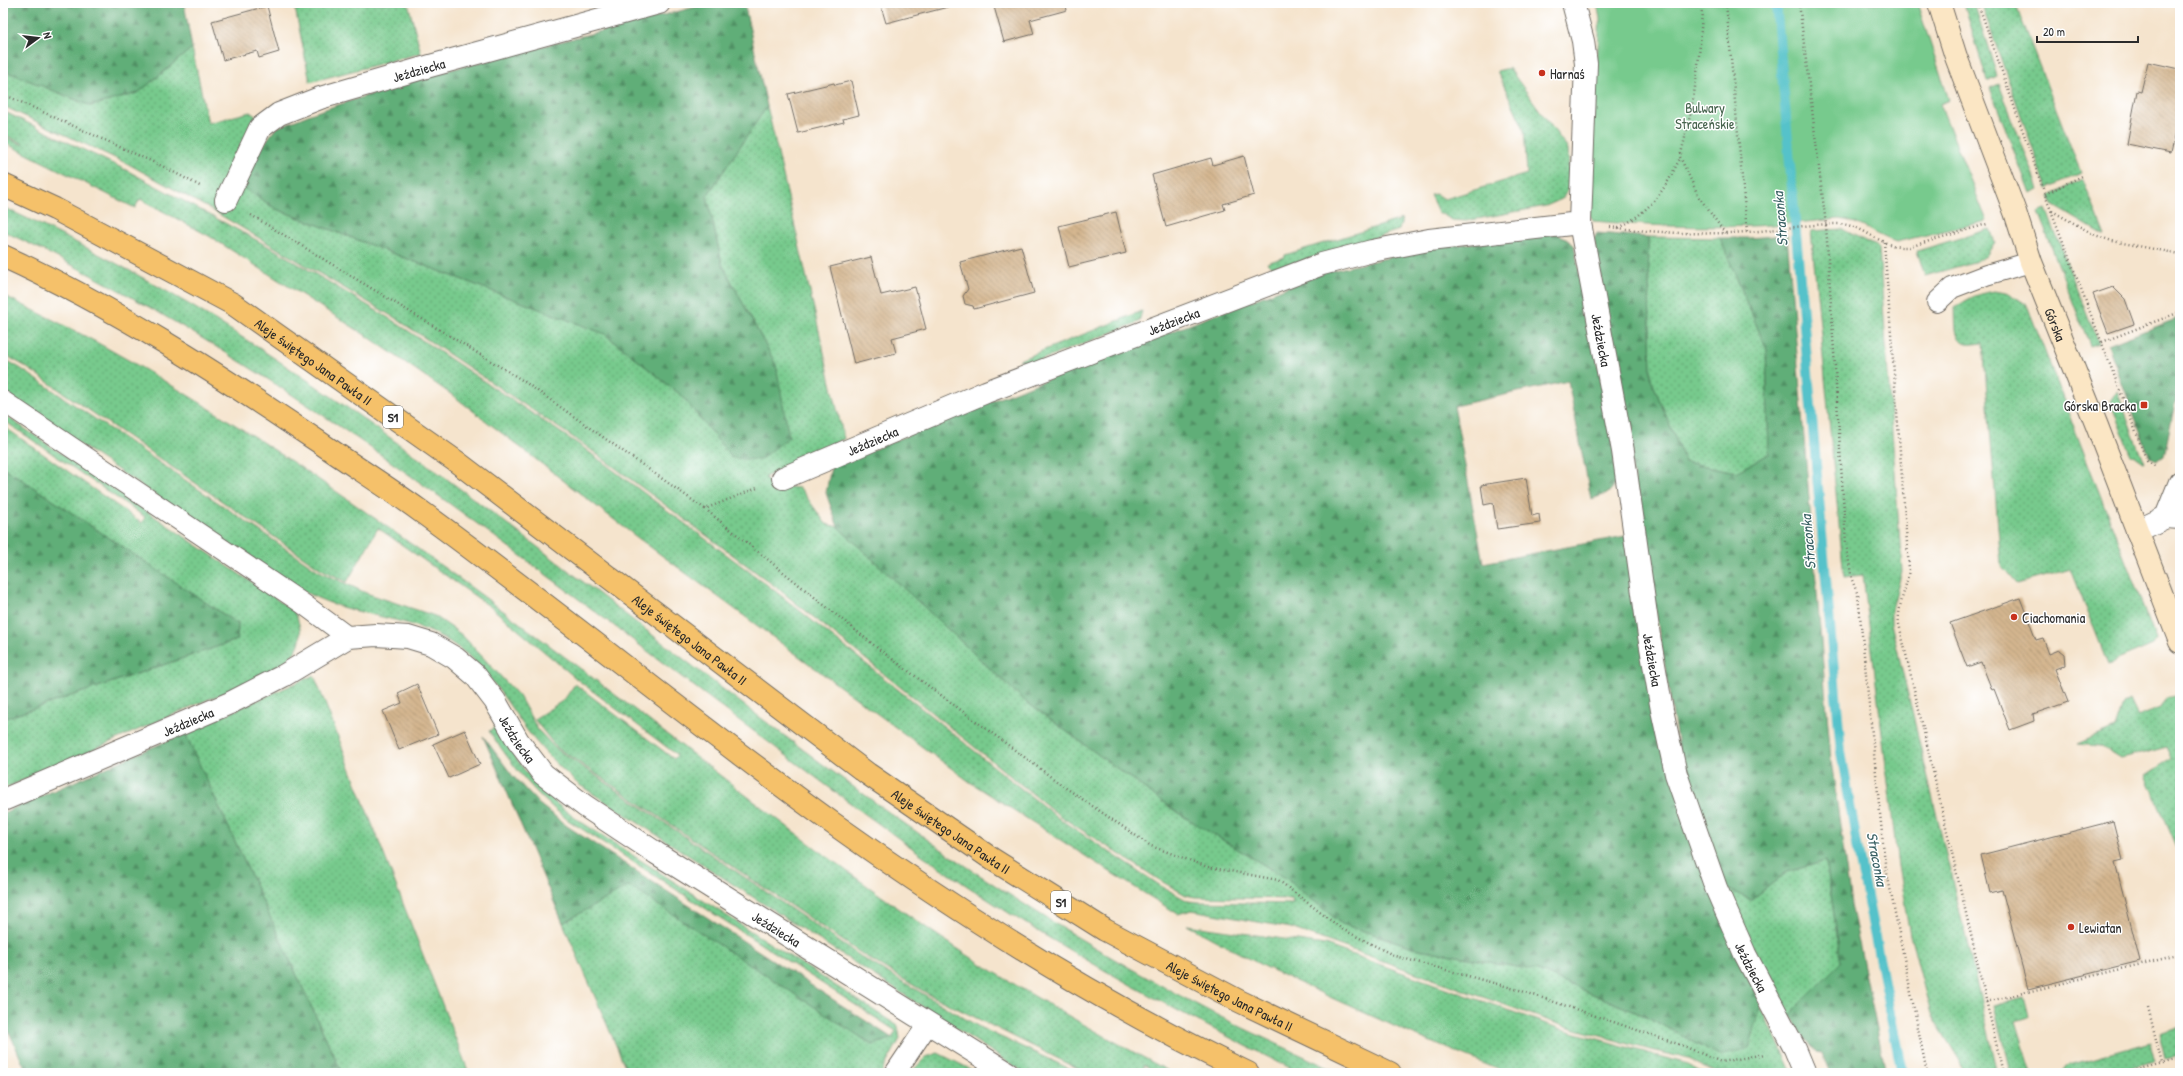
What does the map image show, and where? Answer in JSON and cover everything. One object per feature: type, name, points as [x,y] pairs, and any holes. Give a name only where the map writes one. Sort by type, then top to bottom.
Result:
[{"type":"highway","name":"Aleje świętego Jana Pawła II","points":[[3,186],[55,209],[233,304],[457,462],[868,774],[992,860],[1119,937],[1239,1001],[1390,1073]]},
{"type":"highway","points":[[3,256],[109,310],[222,377],[418,509],[832,822],[955,907],[1078,984],[1203,1052],[1248,1073]]},
{"type":"street","name":"Jeździecka","points":[[226,200],[260,128],[279,114],[320,98],[659,3]]},
{"type":"street","name":"Jeździecka","points":[[1573,3],[1583,41],[1586,64],[1580,223],[1623,451],[1650,643],[1662,710],[1676,774],[1716,888],[1745,954],[1795,1049],[1804,1073]]},
{"type":"street","name":"Górska","points":[[1939,3],[1956,56],[2015,212],[2031,262],[2180,642]]},
{"type":"street","name":"Jeździecka","points":[[783,478],[986,392],[1322,264],[1428,240],[1580,223]]},
{"type":"street","points":[[2137,531],[2173,517],[2180,482]]},
{"type":"street","name":"Jeździecka","points":[[3,800],[230,703],[284,676],[348,638],[376,635],[408,637],[432,644],[455,658],[475,675],[495,701],[518,741],[543,774],[586,806],[656,853],[1008,1073]]},
{"type":"lane","points":[[1937,302],[1952,288],[1986,275],[2031,262]]},
{"type":"lane","points":[[3,401],[302,603],[348,638]]},
{"type":"lane","points":[[895,1073],[928,1024]]},
{"type":"path","points":[[1619,228],[1639,216],[1651,206],[1670,180],[1680,157],[1692,115],[1697,80],[1702,3]]},
{"type":"path","points":[[1726,3],[1748,232]]},
{"type":"path","points":[[1799,3],[1826,225],[1846,544],[1852,580],[1858,596],[1885,864],[1927,1073]]},
{"type":"path","points":[[1978,3],[2044,194],[2147,461],[2159,468]]},
{"type":"path","points":[[3,94],[164,167],[226,200],[306,247],[522,380],[705,509],[880,650],[1066,788],[1151,846],[1208,867],[1278,880],[1342,929],[1395,956],[1519,990],[1684,1046],[1721,1062],[1795,1049]]},
{"type":"path","points":[[1680,157],[1699,197],[1725,233]]},
{"type":"path","points":[[2044,194],[2082,176]]},
{"type":"path","points":[[2051,211],[2095,235],[2112,241],[2180,254]]},
{"type":"path","points":[[1580,223],[1649,231],[1725,233],[1826,225],[1850,226],[1896,248],[1909,247],[1986,226],[1990,221]]},
{"type":"path","points":[[1884,242],[1909,569],[1908,581],[1898,615],[1899,624],[2003,1073]]},
{"type":"path","points":[[2102,342],[2180,312]]},
{"type":"path","points":[[705,509],[783,478]]},
{"type":"path","points":[[1986,1002],[2174,956]]},
{"type":"path","points":[[2148,1007],[2162,1064]]},
{"type":"path","points":[[2125,1073],[2180,1059]]},
{"type":"green space","points":[[3,3],[184,3],[192,48],[138,93],[91,106],[3,70]]},
{"type":"green space","points":[[294,3],[408,3],[421,53],[310,82]]},
{"type":"green space","points":[[711,3],[744,3],[767,106],[707,196],[722,264],[776,365],[789,437],[760,460],[732,458],[682,396],[605,334],[276,209],[241,186],[254,157],[276,128],[313,113],[434,74]]},
{"type":"green space","name":"Bulwary Straceńskie","points":[[1597,3],[1917,3],[1949,100],[1940,104],[1987,221],[1896,242],[1855,223],[1840,219],[1713,227],[1594,221],[1589,214],[1591,142],[1600,19]]},
{"type":"green space","points":[[1964,3],[1974,3],[1997,76],[1987,81]]},
{"type":"green space","points":[[1981,3],[2015,3],[2081,173],[2047,189]]},
{"type":"green space","points":[[192,48],[208,123],[250,112],[257,117],[215,199],[228,206],[241,186],[276,209],[605,334],[682,396],[732,458],[776,365],[722,264],[707,196],[767,106],[844,439],[765,477],[774,493],[788,487],[800,488],[826,524],[838,527],[1025,701],[1178,813],[1287,879],[1342,924],[1419,949],[1538,971],[1652,1019],[1719,1056],[1761,1007],[1792,1073],[1717,1073],[1689,1059],[1558,1024],[1291,928],[1192,910],[1178,914],[970,782],[634,535],[455,397],[370,338],[209,236],[140,199],[135,208],[3,142],[3,136],[23,145],[24,144],[3,134],[3,111],[128,171],[277,251],[392,320],[581,446],[774,590],[1058,818],[1161,886],[1188,901],[1293,904],[1292,899],[1195,897],[1186,895],[1161,881],[1060,816],[776,587],[583,444],[395,318],[210,209],[130,165],[3,106],[3,70],[91,106],[138,93]]},
{"type":"green space","points":[[1509,68],[1568,149],[1570,187],[1562,199],[1546,206],[1466,221],[1452,220],[1438,212],[1430,195],[1435,194],[1445,199],[1527,174],[1524,129],[1497,71]]},
{"type":"green space","points":[[1999,84],[2039,189],[2030,193],[1990,88]]},
{"type":"green space","points":[[2083,179],[2105,236],[2053,205],[2050,196]]},
{"type":"green space","points":[[3,207],[57,233],[163,289],[215,320],[309,381],[492,512],[850,784],[941,849],[1006,892],[1072,934],[1174,993],[1241,1027],[1339,1073],[1301,1073],[1278,1062],[1139,989],[1071,951],[1004,910],[935,864],[868,816],[560,585],[382,455],[197,335],[101,281],[3,231]]},
{"type":"green space","points":[[2046,209],[2098,343],[2090,346],[2038,212]]},
{"type":"green space","points":[[1402,219],[1399,230],[1274,270],[1267,263],[1285,257],[1285,255]]},
{"type":"green space","points":[[1842,229],[1879,248],[1902,571],[1891,613],[1891,623],[1998,1073],[1964,1073],[1960,1061],[1931,1014],[1910,935],[1898,866],[1863,575],[1844,577],[1811,231]]},
{"type":"green space","points":[[1990,229],[1995,242],[1986,256],[1977,261],[1925,276],[1917,251]]},
{"type":"green space","points":[[1558,233],[1574,245],[1612,433],[1617,483],[1607,494],[1591,499],[1568,381],[1454,406],[1483,563],[1625,536],[1641,635],[1761,1007],[1749,1048],[1719,1056],[1652,1019],[1538,971],[1419,949],[1342,924],[1287,879],[1178,813],[1025,701],[838,527],[826,493],[831,467],[994,400],[1326,272],[1430,248]]},
{"type":"green space","points":[[1597,233],[1648,237],[1651,379],[1685,462],[1736,472],[1769,454],[1766,348],[1720,238],[1749,238],[1787,235],[1831,760],[1851,904],[1886,1073],[1831,1073],[1823,1054],[1817,1053],[1791,1017],[1793,1010],[1841,962],[1826,861],[1787,872],[1751,900],[1721,886],[1683,776],[1594,239]]},
{"type":"green space","points":[[1648,237],[1720,238],[1766,348],[1769,454],[1736,472],[1685,462],[1651,379]]},
{"type":"green space","points":[[1995,291],[2011,294],[2027,305],[2156,640],[2153,645],[2108,664],[2071,569],[2017,584],[2001,565],[1983,343],[1966,344],[1959,339],[1956,329],[1955,308],[1974,296]]},
{"type":"green space","points":[[3,295],[98,343],[225,418],[288,459],[349,500],[470,587],[895,906],[940,937],[1025,991],[1172,1073],[1159,1073],[1144,1065],[1143,1067],[1154,1073],[1087,1073],[928,994],[868,958],[556,747],[534,719],[564,700],[575,684],[674,759],[677,755],[578,680],[492,608],[378,528],[347,582],[321,569],[23,365],[3,354]]},
{"type":"green space","points":[[1142,311],[1139,322],[1033,363],[1019,360]]},
{"type":"green space","points":[[2180,317],[2180,379],[2164,456],[2157,461],[2150,458],[2108,345]]},
{"type":"green space","points":[[3,358],[20,368],[319,571],[366,593],[435,616],[462,635],[519,696],[538,730],[555,748],[866,960],[981,1028],[1079,1073],[1025,1073],[578,784],[538,744],[486,674],[456,646],[420,628],[396,620],[326,602],[279,578],[3,393]]},
{"type":"green space","points":[[2117,391],[2144,463],[2130,453],[2110,401]]},
{"type":"green space","points":[[3,414],[294,611],[300,628],[300,639],[296,650],[292,655],[272,670],[246,684],[3,789],[3,719],[237,640],[238,624],[3,467],[3,426],[142,523],[145,517],[3,420]]},
{"type":"green space","points":[[3,467],[238,624],[237,640],[3,719]]},
{"type":"green space","points":[[314,675],[469,1073],[342,1073],[185,733]]},
{"type":"green space","points":[[2176,697],[2180,707],[2180,854],[2146,775],[2172,758],[2167,747],[2121,759],[2100,746],[2077,744],[2115,728],[2123,704],[2129,700],[2137,717],[2161,708],[2167,698]]},
{"type":"green space","points":[[495,727],[530,777],[539,787],[575,818],[898,1026],[900,1039],[881,1073],[628,1073],[563,923],[629,885],[873,1045],[892,1038],[896,1031],[568,820],[544,800],[516,768],[489,731]]},
{"type":"green space","points":[[185,733],[342,1073],[27,1073],[3,1018],[3,813]]},
{"type":"green space","points":[[483,736],[512,775],[539,804],[567,826],[892,1038],[873,1045],[629,886],[563,923]]},
{"type":"green space","points":[[1826,861],[1841,962],[1793,1010],[1791,1017],[1779,1005],[1721,886],[1751,900],[1787,872]]},
{"type":"green space","points":[[1187,925],[1325,945],[1558,1028],[1688,1064],[1704,1073],[1673,1073],[1667,1071],[1666,1073],[1507,1073],[1414,1035],[1334,999],[1265,967]]},
{"type":"green space","points":[[2024,997],[2029,1017],[2016,1021],[2032,1073],[2010,1073],[1994,1005]]},
{"type":"green space","points":[[2180,1026],[2180,1055],[2166,1058],[2160,1033]]},
{"type":"green space","points":[[2151,1042],[2156,1061],[2106,1073],[2061,1073],[2066,1066]]},
{"type":"green space","points":[[938,1053],[978,1073],[911,1072],[926,1057]]},
{"type":"building","points":[[880,3],[951,3],[952,6],[886,23]]},
{"type":"building","points":[[993,3],[1065,3],[1067,10],[1030,20],[1034,34],[1004,42]]},
{"type":"building","points":[[267,6],[279,52],[259,58],[257,51],[223,60],[212,21]]},
{"type":"building","points":[[2148,62],[2180,69],[2180,123],[2178,123],[2171,153],[2127,144],[2137,91],[2141,92]]},
{"type":"building","points":[[851,81],[859,115],[843,119],[844,122],[798,133],[788,94],[834,83],[835,85]]},
{"type":"building","points":[[1244,156],[1254,195],[1223,204],[1225,210],[1166,227],[1152,175],[1211,158],[1213,165]]},
{"type":"building","points":[[1116,212],[1126,253],[1069,267],[1059,226]]},
{"type":"building","points":[[1021,246],[1034,293],[974,309],[973,306],[965,304],[963,296],[968,289],[960,262]]},
{"type":"building","points":[[871,257],[881,295],[915,287],[926,329],[892,338],[896,353],[854,364],[830,267]]},
{"type":"building","points":[[2113,287],[2125,299],[2134,324],[2108,333],[2093,294]]},
{"type":"building","points":[[1526,478],[1532,516],[1539,514],[1540,523],[1497,529],[1493,503],[1484,505],[1481,485]]},
{"type":"building","points":[[2020,598],[2036,640],[2043,638],[2049,654],[2059,650],[2064,654],[2065,665],[2055,669],[2068,702],[2033,714],[2034,721],[2010,730],[1994,689],[1992,690],[1981,662],[1967,667],[1950,623]]},
{"type":"building","points":[[417,684],[438,734],[399,750],[383,711],[402,703],[398,693]]},
{"type":"building","points":[[465,730],[480,764],[449,778],[433,744]]},
{"type":"building","name":"Lewiatan","points":[[2113,821],[2123,860],[2115,862],[2140,961],[2028,989],[2002,890],[1990,893],[1981,855]]},
{"type":"waterway","name":"Straconka","points":[[1776,3],[1841,752],[1859,856],[1902,1073]]},
{"type":"place","name":"Harnaś","points":[[1542,73]]},
{"type":"place","name":"Górska Bracka","points":[[2144,405]]},
{"type":"place","name":"Ciachomania","points":[[2014,617]]},
{"type":"place","name":"Lewiatan","points":[[2071,927]]}]
